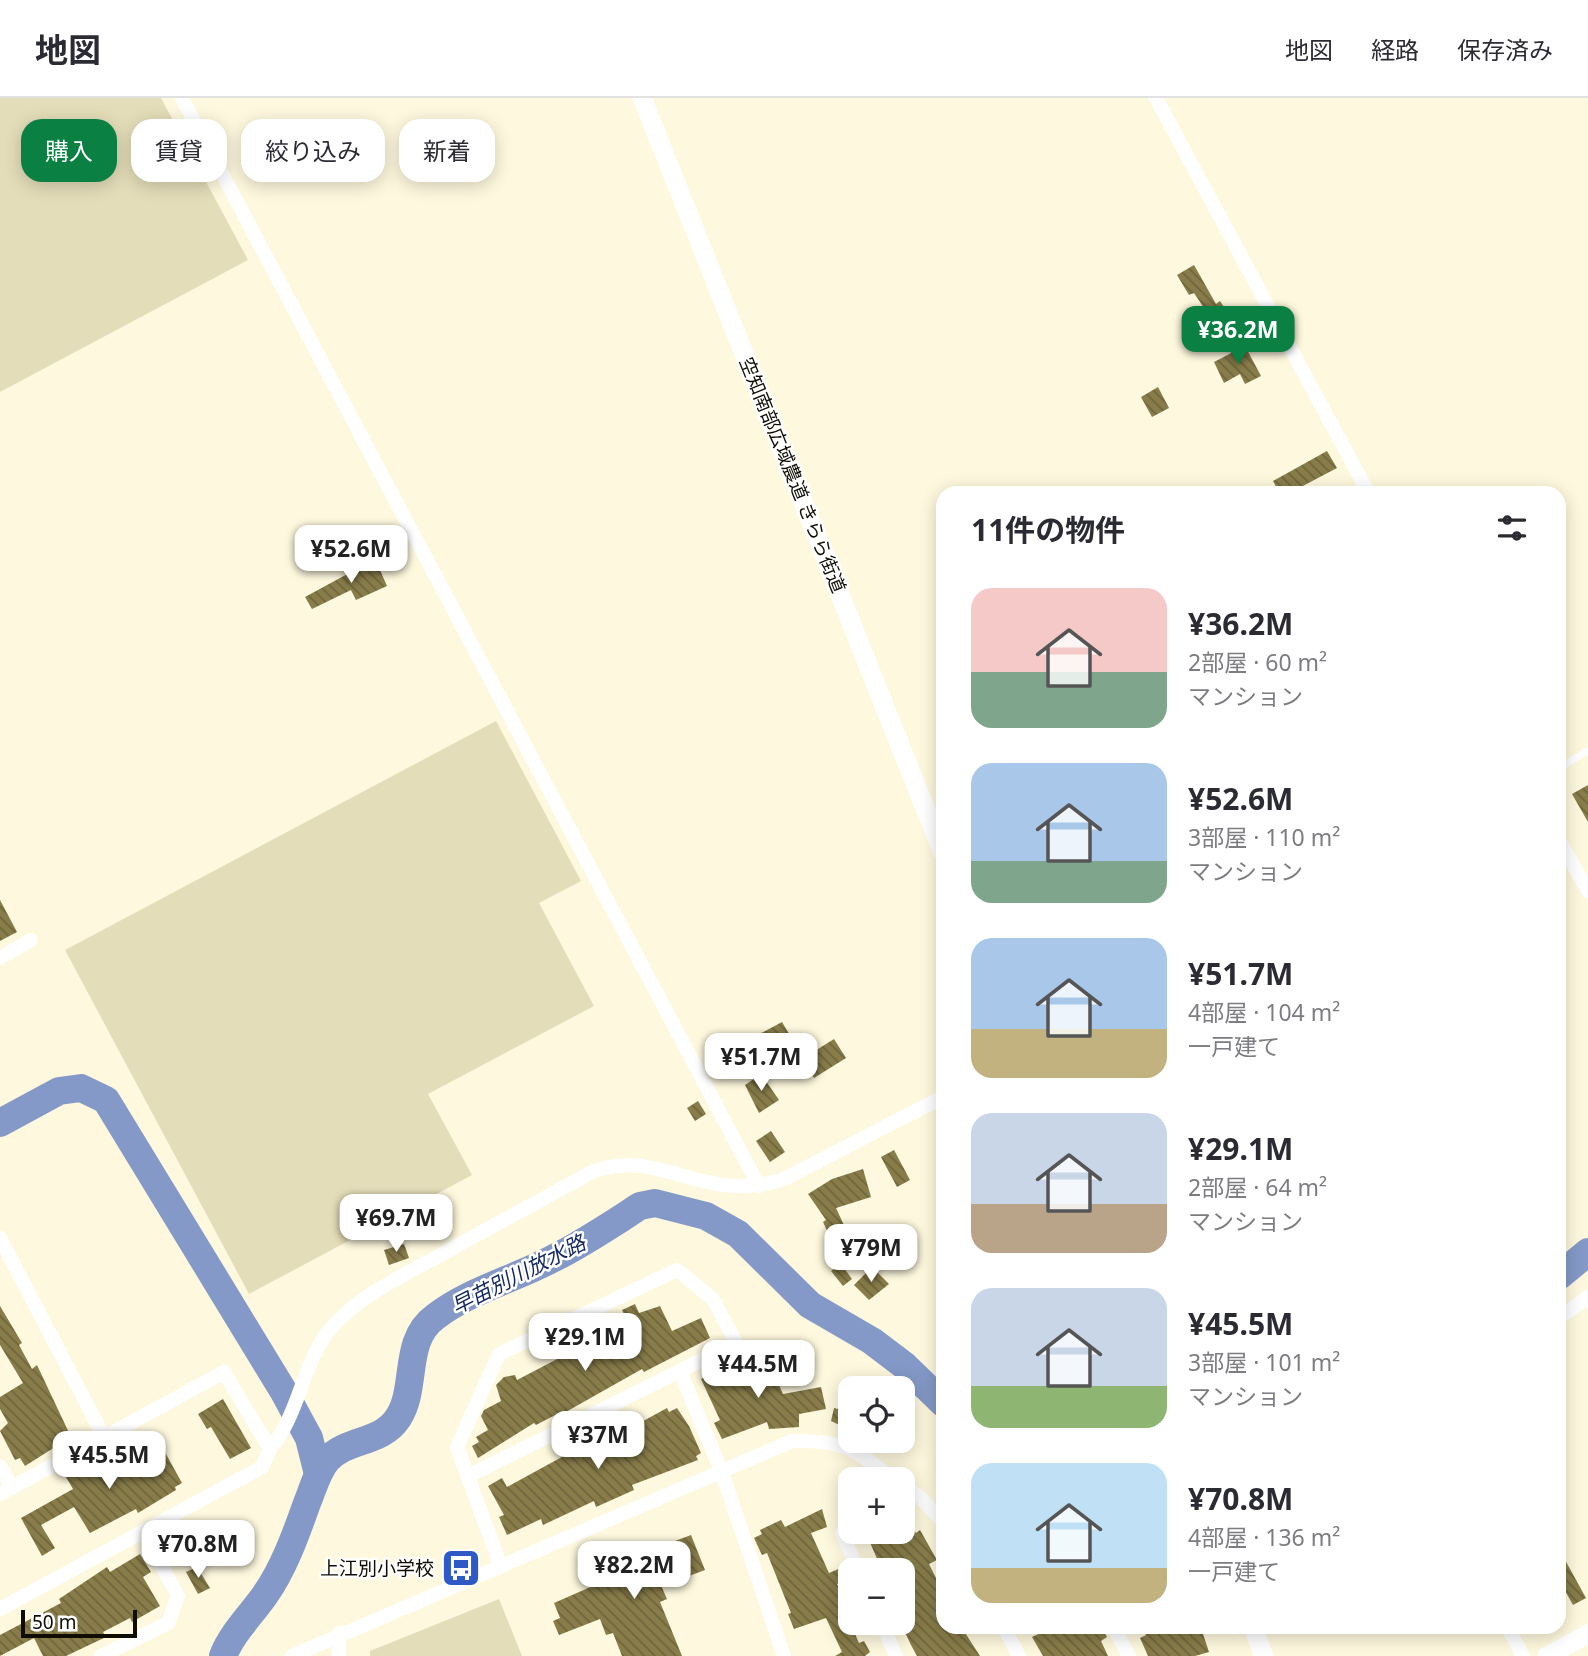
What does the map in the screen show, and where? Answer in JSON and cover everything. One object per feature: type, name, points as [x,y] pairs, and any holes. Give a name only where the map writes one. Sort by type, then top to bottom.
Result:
[{"type":"street","points":[[182,98],[759,1186]]},
{"type":"street","name":"空知南部広域農道 きらら街道","points":[[642,98],[936,835]]},
{"type":"street","points":[[1156,98],[1365,486]]},
{"type":"street","points":[[1566,852],[1588,891]]},
{"type":"street","points":[[0,958],[31,940]]},
{"type":"street","points":[[0,1609],[262,1467],[298,1401],[317,1351],[331,1328],[351,1310],[385,1285],[592,1172],[625,1163],[732,1186],[759,1186],[782,1180],[936,1101]]},
{"type":"street","points":[[0,1238],[105,1439]]},
{"type":"street","points":[[468,1476],[736,1343],[713,1299],[677,1270],[499,1354],[457,1447],[500,1564]]},
{"type":"street","points":[[1566,1313],[1588,1297]]},
{"type":"street","points":[[0,1466],[6,1491],[224,1372],[270,1449]]},
{"type":"street","points":[[680,1372],[721,1470],[784,1656]]},
{"type":"street","points":[[292,1656],[339,1633],[792,1441],[833,1441],[859,1451],[876,1467]]},
{"type":"street","points":[[915,1493],[936,1514]]},
{"type":"street","points":[[101,1656],[168,1623],[178,1596],[143,1532]]},
{"type":"street","points":[[339,1633],[339,1656]]},
{"type":"street","points":[[1006,1634],[1018,1656]]},
{"type":"street","points":[[1117,1634],[1129,1656]]},
{"type":"street","points":[[1255,1634],[1264,1656]]},
{"type":"street","points":[[1511,1634],[1523,1656]]},
{"type":"street","points":[[1547,1656],[1588,1634]]},
{"type":"street","points":[[887,1635],[896,1656]]},
{"type":"lane","points":[[1566,764],[1588,751]]},
{"type":"shaded area","points":[[0,98],[161,98],[172,119],[131,119],[131,182],[206,182],[248,260],[0,392]]},
{"type":"shaded area","points":[[496,721],[581,881],[539,903],[594,1006],[428,1094],[472,1175],[249,1294],[65,950]]},
{"type":"shaded area","points":[[499,1599],[522,1656],[370,1656],[370,1651]]},
{"type":"building","points":[[1194,265],[1216,304],[1220,301],[1234,322],[1220,332],[1194,293],[1189,295],[1177,275]]},
{"type":"building","points":[[1245,346],[1261,376],[1245,384],[1240,374],[1224,383],[1214,362]]},
{"type":"building","points":[[1158,387],[1169,408],[1152,417],[1141,397]]},
{"type":"building","points":[[1327,451],[1337,468],[1303,486],[1276,486],[1273,481]]},
{"type":"building","points":[[375,559],[387,586],[356,600],[351,590],[312,609],[305,597]]},
{"type":"building","points":[[1588,785],[1588,822],[1572,794]]},
{"type":"building","points":[[0,900],[17,932],[0,941]]},
{"type":"building","points":[[782,1022],[791,1037],[721,1071],[714,1057],[749,1036],[750,1039]]},
{"type":"building","points":[[834,1039],[846,1058],[814,1078],[802,1059]]},
{"type":"building","points":[[761,1074],[779,1100],[759,1113],[745,1085]]},
{"type":"building","points":[[698,1101],[706,1114],[695,1121],[687,1108]]},
{"type":"building","points":[[771,1131],[785,1152],[770,1162],[756,1141]]},
{"type":"building","points":[[894,1150],[910,1180],[897,1187],[881,1157]]},
{"type":"building","points":[[863,1169],[871,1197],[836,1208],[849,1236],[833,1243],[823,1222],[826,1220],[808,1194],[832,1179]]},
{"type":"building","points":[[404,1244],[409,1258],[389,1265],[384,1250]]},
{"type":"building","points":[[841,1264],[852,1279],[843,1286],[831,1271]]},
{"type":"building","points":[[872,1267],[889,1284],[869,1300],[854,1285]]},
{"type":"building","points":[[635,1304],[639,1313],[660,1306],[672,1331],[701,1318],[710,1338],[644,1372],[642,1369],[564,1413],[563,1411],[536,1425],[534,1423],[478,1458],[472,1446],[479,1442],[476,1437],[488,1430],[481,1416],[484,1410],[501,1401],[496,1385],[504,1377],[515,1375],[517,1380],[628,1322],[622,1310]]},
{"type":"building","points":[[0,1306],[22,1343],[19,1345],[32,1369],[37,1365],[71,1437],[25,1466],[20,1458],[15,1460],[0,1431],[8,1423],[0,1409],[0,1397],[23,1383],[0,1345]]},
{"type":"building","points":[[772,1357],[780,1373],[775,1376],[783,1394],[821,1387],[826,1409],[799,1414],[799,1427],[769,1429],[767,1422],[722,1439],[714,1423],[720,1420],[701,1379],[726,1367],[732,1380]]},
{"type":"building","points":[[223,1399],[251,1448],[230,1459],[211,1427],[207,1429],[198,1414]]},
{"type":"building","points":[[667,1408],[669,1412],[677,1408],[689,1426],[701,1453],[696,1456],[698,1460],[632,1485],[634,1490],[596,1507],[594,1501],[543,1525],[541,1519],[507,1535],[499,1517],[504,1515],[488,1486],[502,1478],[507,1487],[622,1424],[625,1431]]},
{"type":"building","points":[[834,1408],[838,1409],[838,1424],[831,1421]]},
{"type":"building","points":[[156,1436],[182,1483],[175,1487],[176,1490],[138,1513],[136,1509],[90,1533],[74,1507],[41,1525],[55,1548],[42,1556],[21,1518],[73,1489],[63,1472],[85,1461],[91,1473]]},
{"type":"building","points":[[822,1509],[827,1527],[811,1533],[829,1573],[838,1569],[838,1635],[855,1635],[859,1643],[864,1641],[870,1652],[865,1656],[835,1656],[842,1652],[826,1618],[794,1629],[788,1614],[791,1613],[767,1553],[762,1555],[754,1538],[762,1534],[760,1530],[781,1520],[785,1527]]},
{"type":"building","points":[[219,1520],[230,1541],[212,1551],[201,1530]]},
{"type":"building","points":[[920,1530],[936,1558],[929,1564],[936,1578],[936,1634],[966,1634],[980,1656],[917,1656],[906,1635],[915,1635],[915,1558],[877,1558],[871,1544],[915,1544],[915,1531]]},
{"type":"building","points":[[691,1535],[705,1570],[689,1576],[686,1569],[659,1581],[667,1599],[660,1602],[682,1656],[622,1656],[613,1633],[606,1635],[600,1619],[559,1635],[553,1621],[560,1618],[554,1603],[627,1571],[622,1561]]},
{"type":"building","points":[[140,1554],[151,1572],[143,1577],[160,1606],[132,1622],[130,1618],[103,1632],[106,1637],[66,1656],[43,1656],[34,1638],[0,1656],[0,1635],[61,1603],[59,1599],[107,1567],[110,1572]]},
{"type":"building","points":[[1566,1562],[1586,1598],[1573,1605],[1566,1592]]},
{"type":"building","points":[[197,1567],[210,1588],[198,1594],[186,1572]]},
{"type":"building","points":[[1038,1634],[1105,1634],[1107,1637],[1101,1641],[1108,1656],[1043,1656],[1032,1637]]},
{"type":"building","points":[[1203,1634],[1209,1652],[1195,1656],[1148,1656],[1140,1638],[1146,1635]]},
{"type":"waterway","points":[[0,1123],[59,1091],[81,1088],[106,1100],[284,1392],[309,1438],[318,1474]]},
{"type":"waterway","name":"早苗別川放水路","points":[[223,1656],[231,1640],[278,1574],[327,1460],[344,1448],[383,1432],[398,1418],[408,1393],[414,1352],[425,1327],[435,1317],[463,1299],[565,1252],[640,1206],[655,1203],[706,1216],[738,1234],[810,1305],[872,1341],[905,1366],[936,1396]]},
{"type":"waterway","name":"早苗別川放水路","points":[[1566,1270],[1588,1252]]},
{"type":"place","name":"上江別小学校","points":[[461,1568]]}]
